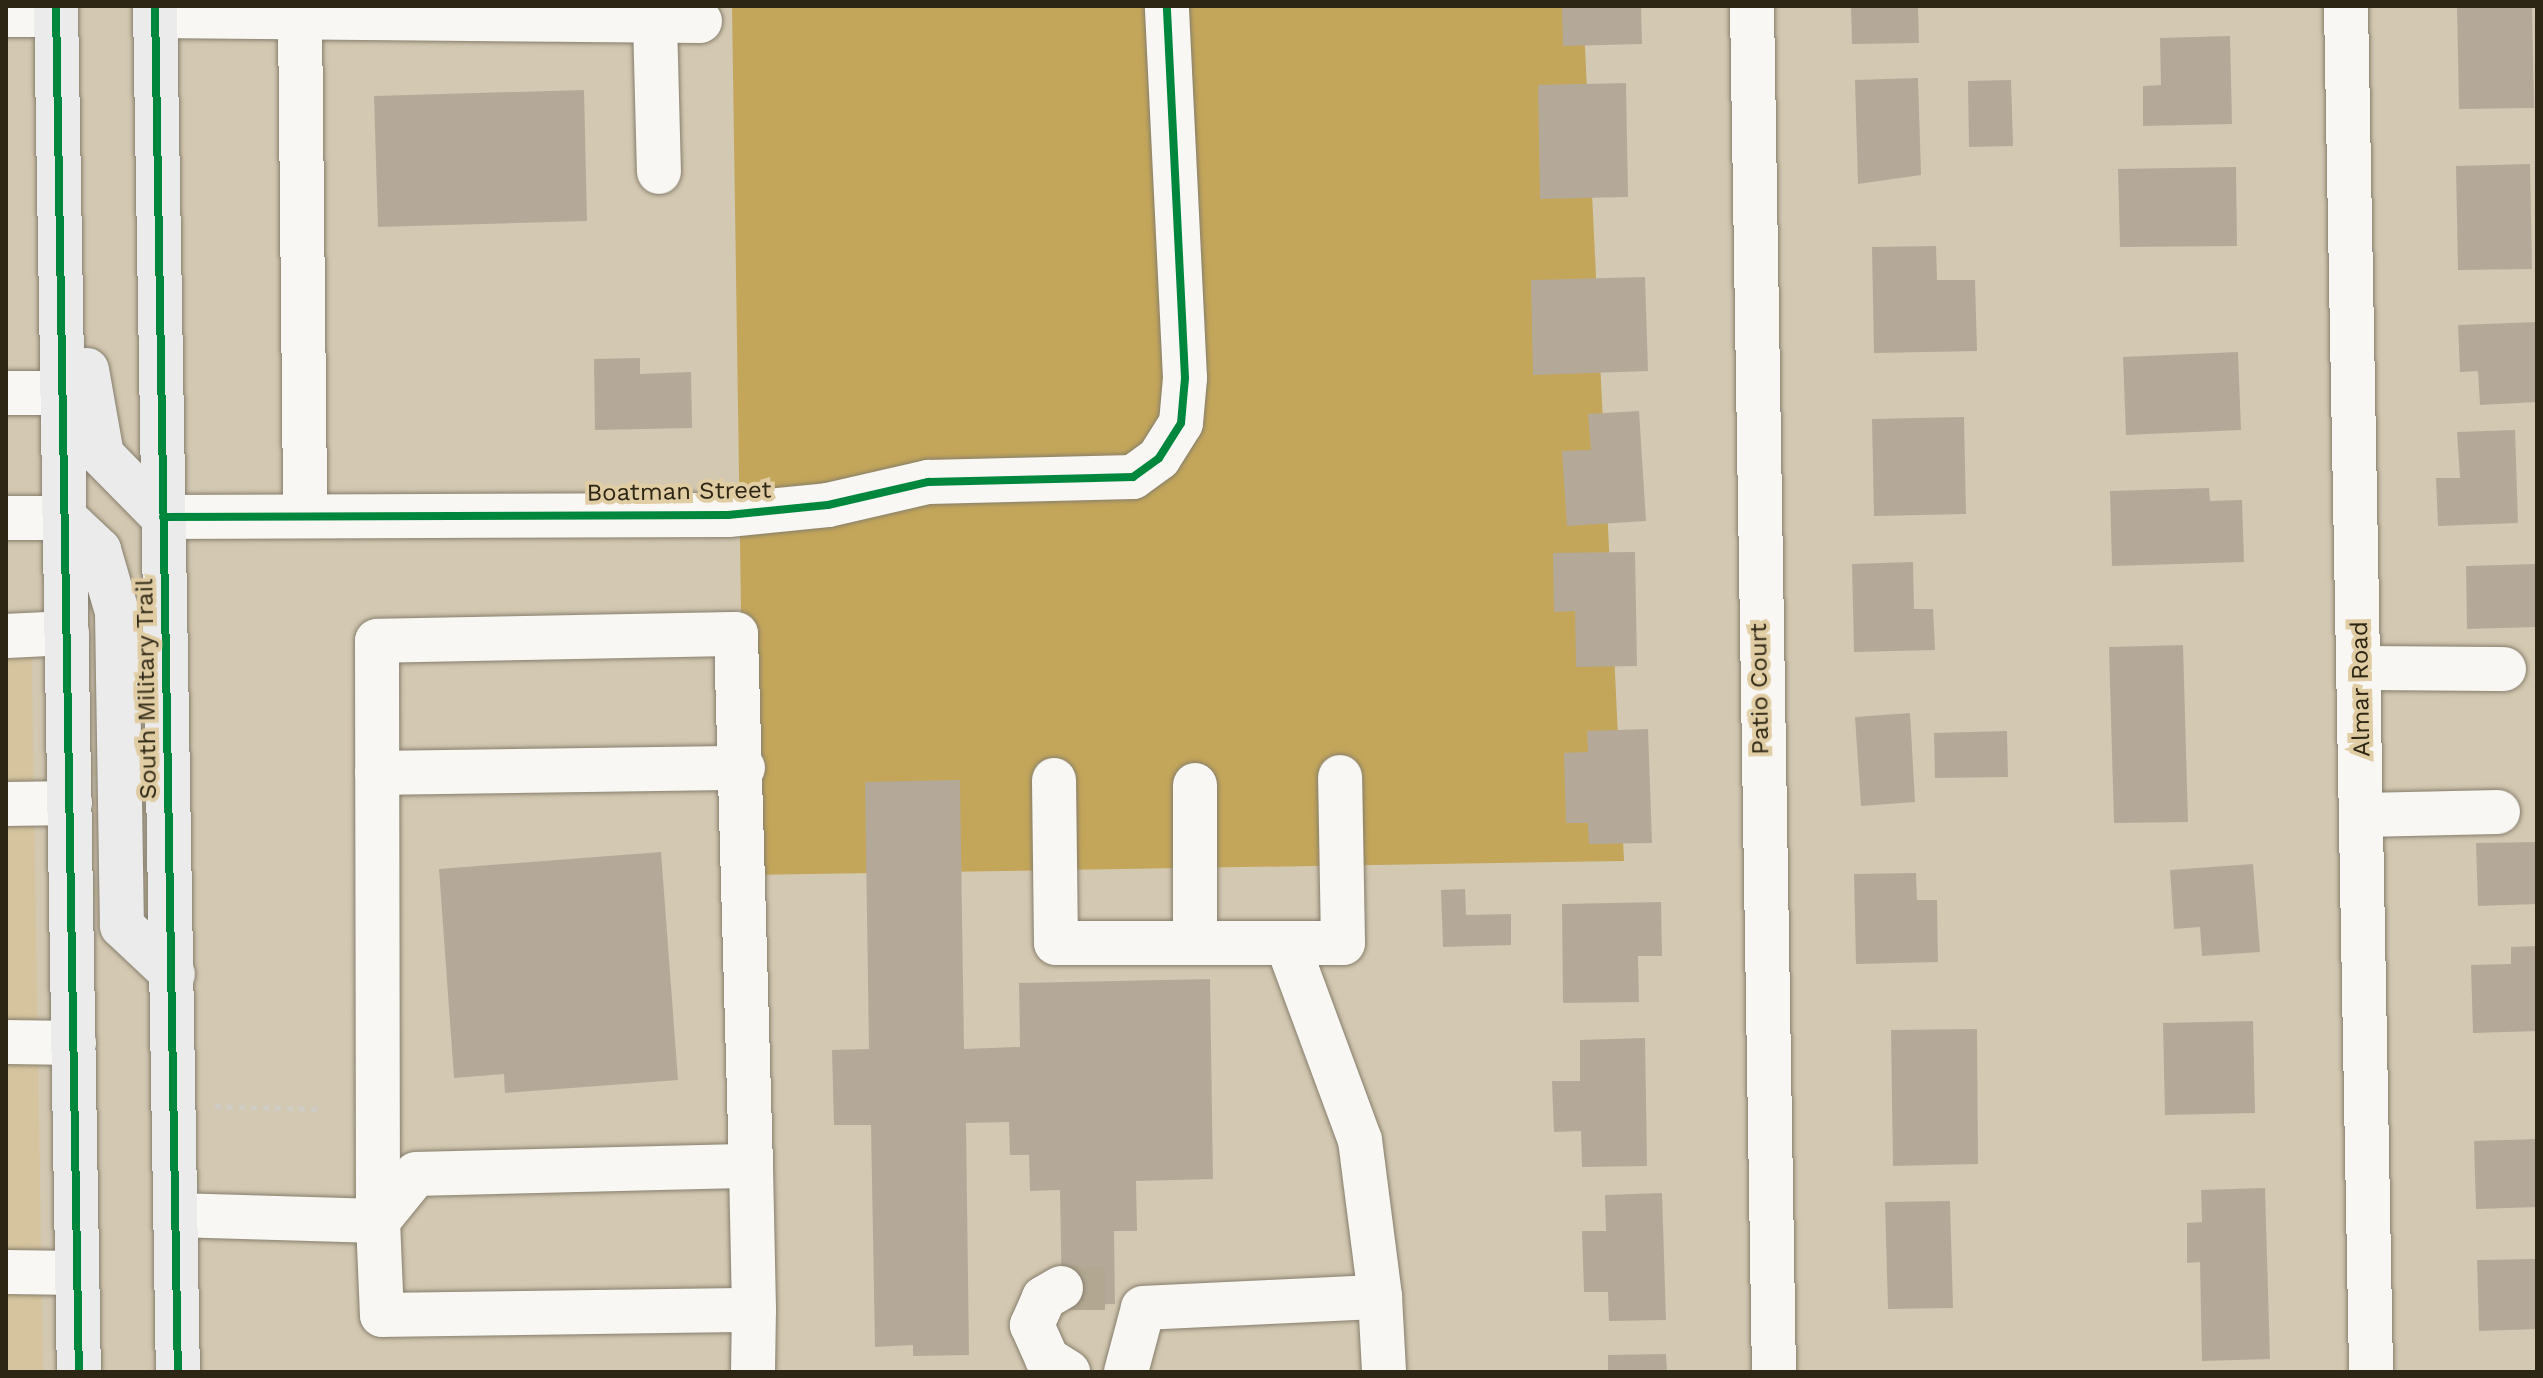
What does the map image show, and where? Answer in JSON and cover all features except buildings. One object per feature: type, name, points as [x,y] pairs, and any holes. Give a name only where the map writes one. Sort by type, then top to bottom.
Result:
[{"type":"main road","points":[[56,10],[77,1273],[83,1359]]},
{"type":"main road","name":"South Military Trail","points":[[155,11],[178,1372]]},
{"type":"main road","points":[[59,169],[76,186],[86,213],[87,397],[95,433],[102,455],[163,517]]},
{"type":"main road","points":[[65,518],[99,550],[117,612],[122,926],[173,974]]},
{"type":"street","name":"Boatman Street","points":[[163,517],[305,514],[728,515],[828,505],[928,482],[1133,477],[1159,458],[1181,423],[1185,378],[1167,6]]},
{"type":"street","name":"Patio Court","points":[[1752,6],[1774,1372]]},
{"type":"street","name":"Almar Road","points":[[2346,6],[2371,1372]]},
{"type":"street","points":[[6,15],[56,10]]},
{"type":"street","points":[[155,11],[300,17],[700,21]]},
{"type":"street","points":[[300,17],[305,514]]},
{"type":"street","points":[[655,21],[659,172]]},
{"type":"street","points":[[6,393],[63,393]]},
{"type":"street","points":[[6,518],[65,518]]},
{"type":"street","points":[[6,636],[67,633]]},
{"type":"street","points":[[753,1372],[754,1310],[743,768],[736,634],[377,641],[378,1221],[382,1315],[754,1310]]},
{"type":"street","points":[[2360,668],[2504,669]]},
{"type":"street","points":[[377,773],[743,768]]},
{"type":"street","points":[[1054,780],[1056,943],[1343,943],[1340,777]]},
{"type":"street","points":[[1195,785],[1195,943]]},
{"type":"street","points":[[6,804],[70,803]]},
{"type":"street","points":[[2363,815],[2498,812]]},
{"type":"street","points":[[1287,943],[1360,1140],[1380,1297],[1384,1372]]},
{"type":"street","points":[[6,1042],[74,1043]]},
{"type":"street","points":[[378,1221],[416,1174],[751,1166]]},
{"type":"street","points":[[175,1215],[378,1221]]},
{"type":"street","points":[[6,1272],[77,1273]]},
{"type":"street","points":[[1061,1288],[1044,1298],[1032,1325],[1047,1359],[1068,1372]]},
{"type":"street","points":[[1126,1372],[1129,1298],[1380,1297]]},
{"type":"path","points":[[214,1106],[319,1109]]},
{"type":"shaded area","points":[[732,6],[1583,6],[1624,861],[745,875]]},
{"type":"shaded area","points":[[6,617],[31,618],[43,1372],[6,1372]]},
{"type":"tunnel","points":[[1061,1288],[1115,1288]]},
{"type":"cycle path","points":[[56,6],[79,1372]]},
{"type":"cycle path","points":[[155,6],[178,1372]]},
{"type":"cycle path","points":[[163,517],[728,515],[828,505],[928,482],[1133,477],[1159,458],[1181,423],[1185,378],[1167,6]]}]
